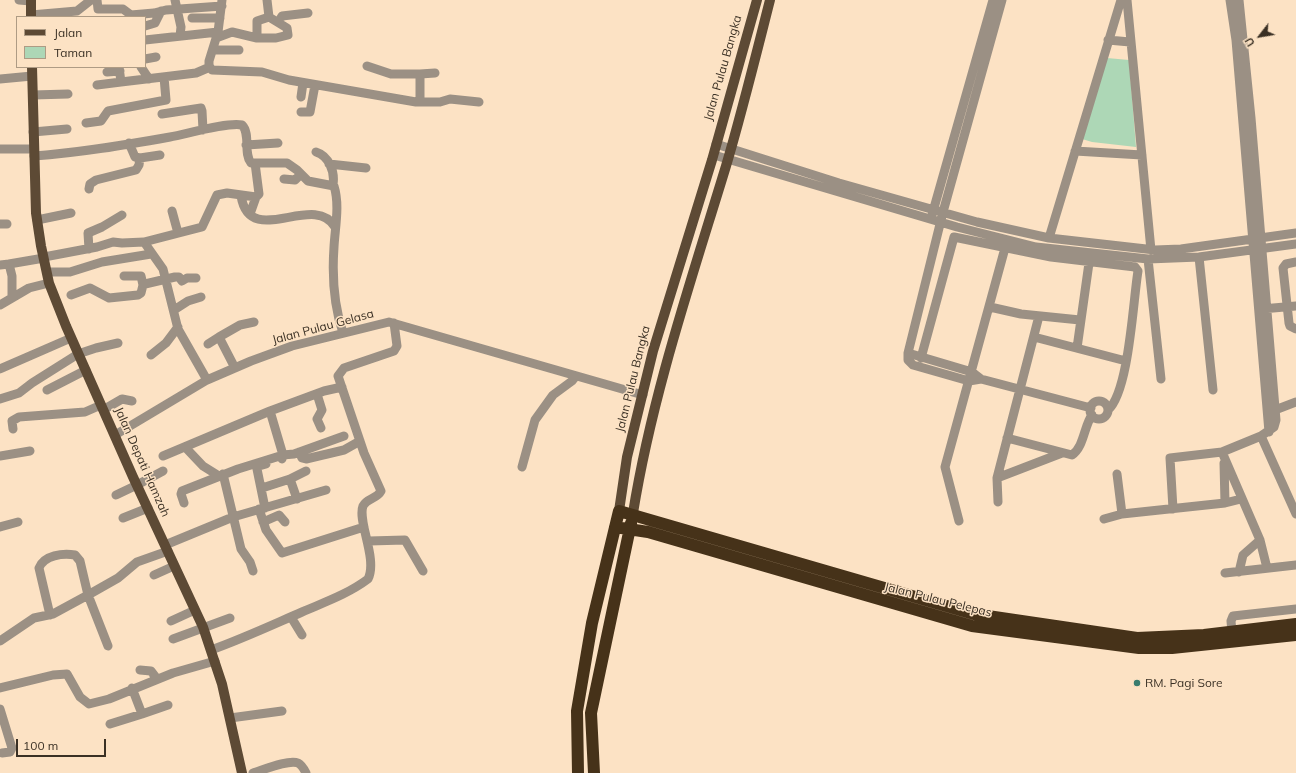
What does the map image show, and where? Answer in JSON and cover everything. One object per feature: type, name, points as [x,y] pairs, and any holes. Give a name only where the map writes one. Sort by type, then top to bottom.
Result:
[{"type":"highway","name":"Jalan Pulau Pelepas","points":[[619,510],[694,534],[974,614],[1137,638],[1204,640],[1249,630],[1296,624]]},
{"type":"highway","name":"Jalan Pulau Bangka","points":[[578,773],[577,711],[592,623],[619,510]]},
{"type":"highway","points":[[594,773],[590,713],[633,514]]},
{"type":"highway","name":"Jalan Pulau Pelepas","points":[[615,527],[648,532],[972,626],[1139,648],[1204,640],[1296,635]]},
{"type":"main road","name":"Jalan Pulau Bangka","points":[[619,510],[627,457],[653,352],[714,155],[757,0]]},
{"type":"main road","points":[[633,514],[642,460],[654,409],[678,321],[728,159],[770,0]]},
{"type":"main road","points":[[31,1],[31,16]]},
{"type":"main road","name":"Jalan Depati Hamzah","points":[[32,72],[37,220],[49,283],[78,354],[203,627],[215,661],[230,718],[242,773]]},
{"type":"street","points":[[19,0],[31,1]]},
{"type":"street","points":[[31,16],[77,11],[91,0]]},
{"type":"street","points":[[97,0],[98,9],[122,9],[131,15],[154,13],[176,4],[222,3],[210,67]]},
{"type":"street","points":[[267,0],[269,16]]},
{"type":"street","points":[[932,214],[993,0]]},
{"type":"street","points":[[981,378],[969,381],[913,364],[908,360],[908,353],[942,217],[1002,0]]},
{"type":"street","points":[[1049,238],[1121,0]]},
{"type":"street","points":[[1126,0],[1151,250]]},
{"type":"street","points":[[1174,508],[1170,458],[1222,452],[1265,434],[1276,424],[1274,387],[1253,250],[1236,40],[1230,0]]},
{"type":"street","points":[[1239,0],[1262,248],[1265,434],[1296,514]]},
{"type":"street","points":[[176,4],[181,27],[180,36]]},
{"type":"street","points":[[146,26],[155,23],[161,11]]},
{"type":"street","points":[[279,21],[282,16],[308,13]]},
{"type":"street","points":[[146,40],[180,36],[217,35],[232,32],[256,38],[276,38],[288,35],[287,28],[279,21],[269,16],[257,21],[256,38]]},
{"type":"street","points":[[192,18],[220,18]]},
{"type":"street","points":[[1108,40],[1130,42]]},
{"type":"street","points":[[213,50],[239,50]]},
{"type":"street","points":[[146,59],[156,57]]},
{"type":"street","points":[[367,66],[391,74],[435,73]]},
{"type":"street","points":[[97,85],[196,73],[210,67]]},
{"type":"street","points":[[210,67],[215,70],[262,72],[303,83],[379,97],[420,102],[440,102],[450,99],[479,102]]},
{"type":"street","points":[[142,68],[149,79]]},
{"type":"street","points":[[107,72],[120,69],[121,82]]},
{"type":"street","points":[[0,79],[32,72]]},
{"type":"street","points":[[420,74],[420,102]]},
{"type":"street","points":[[86,123],[101,121],[108,111],[166,100],[164,77]]},
{"type":"street","points":[[301,97],[303,83]]},
{"type":"street","points":[[301,112],[310,112],[315,85]]},
{"type":"street","points":[[33,95],[68,94]]},
{"type":"street","points":[[162,114],[201,108],[203,130]]},
{"type":"street","points":[[0,149],[34,155],[64,155],[213,128],[242,125],[245,129],[248,159],[251,163],[287,163],[308,181],[333,184]]},
{"type":"street","points":[[33,132],[67,130]]},
{"type":"street","points":[[129,143],[135,157],[140,158],[160,155]]},
{"type":"street","points":[[246,145],[278,143]]},
{"type":"street","points":[[716,144],[932,214]]},
{"type":"street","points":[[1075,151],[1142,155]]},
{"type":"street","points":[[316,152],[325,157],[334,178],[333,184],[337,201],[334,266],[336,308],[342,333]]},
{"type":"street","points":[[714,155],[942,217],[1049,238],[1151,250],[1181,249],[1296,233]]},
{"type":"street","points":[[89,189],[96,180],[136,170],[139,165],[140,158]]},
{"type":"street","points":[[250,214],[256,196],[260,193],[255,163]]},
{"type":"street","points":[[329,164],[366,168]]},
{"type":"street","points":[[284,180],[295,180],[301,174]]},
{"type":"street","points":[[12,296],[12,276],[4,265],[44,258],[113,242],[144,242],[202,227],[217,194],[227,193],[241,196],[256,196]]},
{"type":"street","points":[[241,196],[243,204],[250,214],[261,219],[274,221],[294,216],[311,215],[328,218],[335,227]]},
{"type":"street","points":[[172,211],[178,232]]},
{"type":"street","points":[[37,220],[71,213]]},
{"type":"street","points":[[89,248],[88,233],[102,227],[122,215]]},
{"type":"street","points":[[942,217],[952,225],[1036,247],[1148,259],[1199,256],[1296,244]]},
{"type":"street","points":[[921,358],[954,237],[952,225]]},
{"type":"street","points":[[954,237],[1089,263],[1135,267],[1138,271],[1126,361],[1114,404],[1108,410]]},
{"type":"street","points":[[144,242],[163,269],[178,327],[207,380]]},
{"type":"street","points":[[959,521],[945,467],[1005,248]]},
{"type":"street","points":[[46,272],[70,272],[102,262],[151,254]]},
{"type":"street","points":[[1199,256],[1213,390]]},
{"type":"street","points":[[1148,259],[1161,379]]},
{"type":"street","points":[[1296,262],[1286,264],[1283,268],[1291,307],[1290,326],[1296,328]]},
{"type":"street","points":[[1077,348],[1089,263]]},
{"type":"street","points":[[71,295],[90,288],[109,298],[138,295],[141,293],[143,285],[141,276],[124,276]]},
{"type":"street","points":[[143,285],[175,277],[182,281],[187,278],[196,278]]},
{"type":"street","points":[[0,305],[12,296],[29,288],[49,283]]},
{"type":"street","points":[[174,310],[188,302],[201,298]]},
{"type":"street","points":[[990,307],[1021,314],[1038,320],[1080,320]]},
{"type":"street","points":[[1262,309],[1291,307]]},
{"type":"street","points":[[998,502],[997,478],[1038,320]]},
{"type":"street","points":[[208,344],[240,325],[254,322]]},
{"type":"street","points":[[211,650],[236,641],[354,589],[368,579],[370,566],[369,541],[364,527],[364,506],[377,497],[381,491],[360,441],[338,376],[344,368],[394,351],[397,346],[394,323]]},
{"type":"street","name":"Jalan Pulau Gelasa","points":[[115,435],[207,380],[235,368],[292,346],[379,324],[394,323],[643,395]]},
{"type":"street","points":[[151,355],[166,343],[178,327]]},
{"type":"street","points":[[219,337],[235,368]]},
{"type":"street","points":[[1034,337],[1126,361]]},
{"type":"street","points":[[0,369],[71,338]]},
{"type":"street","points":[[0,399],[19,393],[32,382],[78,354],[118,343]]},
{"type":"street","points":[[908,353],[972,372],[981,378],[1091,411],[1096,418],[1102,419],[1107,416],[1108,410],[1106,405],[1102,402],[1096,402],[1091,411],[1077,450],[1072,455],[1007,438]]},
{"type":"street","points":[[47,390],[86,370]]},
{"type":"street","points":[[522,467],[535,420],[553,395],[572,382],[576,376]]},
{"type":"street","points":[[162,456],[270,411],[317,394],[342,387]]},
{"type":"street","points":[[317,394],[322,410],[317,419],[321,428]]},
{"type":"street","points":[[13,429],[12,421],[14,418],[31,415],[85,412],[122,399],[132,401]]},
{"type":"street","points":[[1276,410],[1296,402]]},
{"type":"street","points":[[270,411],[283,455],[282,459],[258,467],[257,472],[262,488],[263,522],[266,530],[282,553],[364,527]]},
{"type":"street","points":[[184,503],[181,494],[182,491],[221,475],[283,455],[300,452],[344,436]]},
{"type":"street","points":[[300,452],[302,458],[306,459],[344,450],[360,441]]},
{"type":"street","points":[[185,447],[203,466],[221,475],[241,549],[250,562],[253,571]]},
{"type":"street","points":[[0,456],[30,451]]},
{"type":"street","points":[[1222,452],[1224,462],[1225,503]]},
{"type":"street","points":[[997,478],[1062,453]]},
{"type":"street","points":[[1224,462],[1260,540],[1267,568]]},
{"type":"street","points":[[116,495],[163,471]]},
{"type":"street","points":[[262,488],[290,479],[306,471]]},
{"type":"street","points":[[1117,474],[1122,514]]},
{"type":"street","points":[[290,479],[297,499]]},
{"type":"street","points":[[0,641],[34,618],[50,615],[88,595],[118,578],[137,562],[166,548],[233,517],[326,490]]},
{"type":"street","points":[[1104,518],[1122,514],[1225,503],[1241,499]]},
{"type":"street","points":[[123,518],[148,508]]},
{"type":"street","points":[[263,522],[279,515],[285,522]]},
{"type":"street","points":[[0,527],[18,522]]},
{"type":"street","points":[[369,541],[405,540],[423,571]]},
{"type":"street","points":[[1239,572],[1243,556],[1260,540]]},
{"type":"street","points":[[50,615],[39,568],[41,563],[49,557],[69,554],[75,555],[80,561],[88,595],[108,646]]},
{"type":"street","points":[[1225,573],[1296,565]]},
{"type":"street","points":[[154,575],[174,566]]},
{"type":"street","points":[[1249,630],[1231,618],[1247,614],[1296,609]]},
{"type":"street","points":[[171,621],[195,610]]},
{"type":"street","points":[[1249,630],[1264,612]]},
{"type":"street","points":[[1276,612],[1278,627]]},
{"type":"street","points":[[1247,614],[1249,630]]},
{"type":"street","points":[[291,616],[302,635]]},
{"type":"street","points":[[173,639],[230,618]]},
{"type":"street","points":[[0,688],[53,675],[67,674],[80,697],[89,704],[109,699],[156,679],[215,661]]},
{"type":"street","points":[[140,670],[151,670],[156,679]]},
{"type":"street","points":[[132,688],[142,714]]},
{"type":"street","points":[[110,724],[168,705]]},
{"type":"street","points":[[230,718],[282,711]]},
{"type":"street","points":[[1,713],[12,750],[2,753]]},
{"type":"street","points":[[253,773],[290,762],[298,763],[304,767],[306,773]]},
{"type":"green space","points":[[1107,58],[1129,60],[1136,147],[1092,142],[1082,139]]},
{"type":"place","name":"RM. Pagi Sore","points":[[1137,683]]}]
